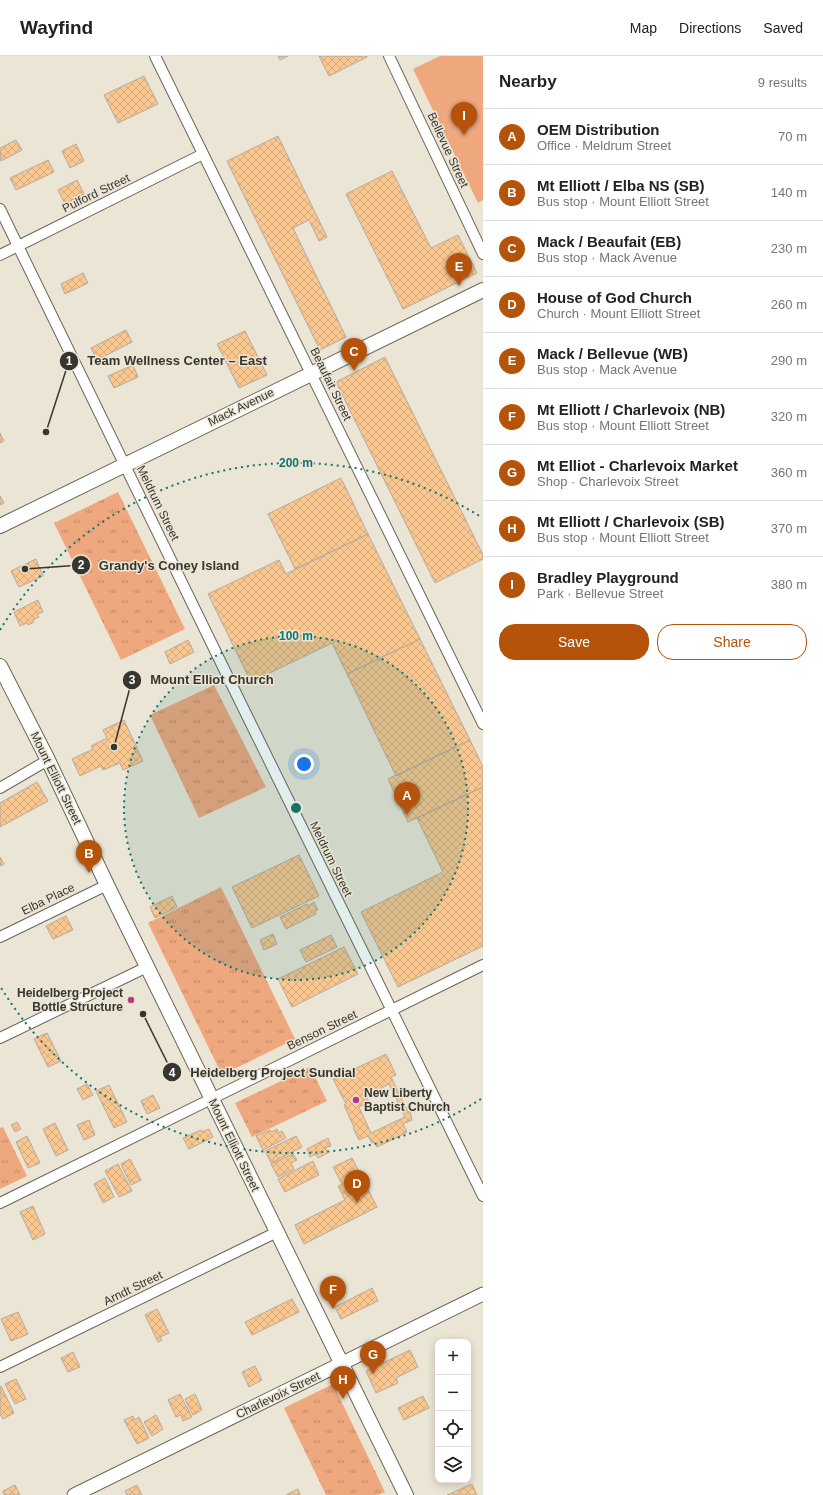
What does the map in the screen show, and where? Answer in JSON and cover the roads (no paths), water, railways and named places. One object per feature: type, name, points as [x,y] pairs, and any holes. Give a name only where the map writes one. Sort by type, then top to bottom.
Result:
[{"type":"main road","name":"Mack Avenue","points":[[0,526],[483,290]]},
{"type":"main road","name":"Mount Elliott Street","points":[[0,666],[48,760],[147,968],[406,1495]]},
{"type":"street","name":"Beaufait Street","points":[[155,56],[483,724]]},
{"type":"street","name":"Bellevue Street","points":[[392,57],[483,254]]},
{"type":"street","name":"Pulford Street","points":[[0,255],[203,154]]},
{"type":"street","name":"Meldrum Street","points":[[0,209],[483,1196]]},
{"type":"street","points":[[0,788],[48,760]]},
{"type":"street","name":"Elba Place","points":[[0,937],[107,885]]},
{"type":"street","name":"Benson Street","points":[[0,1203],[483,965]]},
{"type":"street","points":[[0,1038],[147,968]]},
{"type":"street","name":"Arndt Street","points":[[0,1367],[277,1232]]},
{"type":"street","name":"Charlevoix Street","points":[[74,1495],[483,1294]]},
{"type":"place","name":"Bradley Playground","points":[[464,135]]},
{"type":"place","name":"Mack / Bellevue (WB)","points":[[459,286]]},
{"type":"place","name":"Mack / Beaufait (EB)","points":[[354,371]]},
{"type":"place","name":"Team Wellness Center – East","points":[[46,432]]},
{"type":"place","name":"Grandy's Coney Island","points":[[25,569]]},
{"type":"place","name":"Mount Elliot Church","points":[[114,747]]},
{"type":"place","name":"OEM Distribution","points":[[407,815]]},
{"type":"place","name":"Mt Elliott / Elba NS (SB)","points":[[89,873]]},
{"type":"place","name":"Heidelberg Project Bottle Structure","points":[[131,1000]]},
{"type":"place","name":"Heidelberg Project Sundial","points":[[143,1014]]},
{"type":"place","name":"New Liberty Baptist Church","points":[[356,1100]]},
{"type":"place","name":"House of God Church","points":[[357,1203]]},
{"type":"place","name":"Mt Elliott / Charlevoix (NB)","points":[[333,1309]]},
{"type":"place","name":"Mt Elliot - Charlevoix Market","points":[[373,1374]]},
{"type":"place","name":"Mt Elliott / Charlevoix (SB)","points":[[343,1399]]}]
